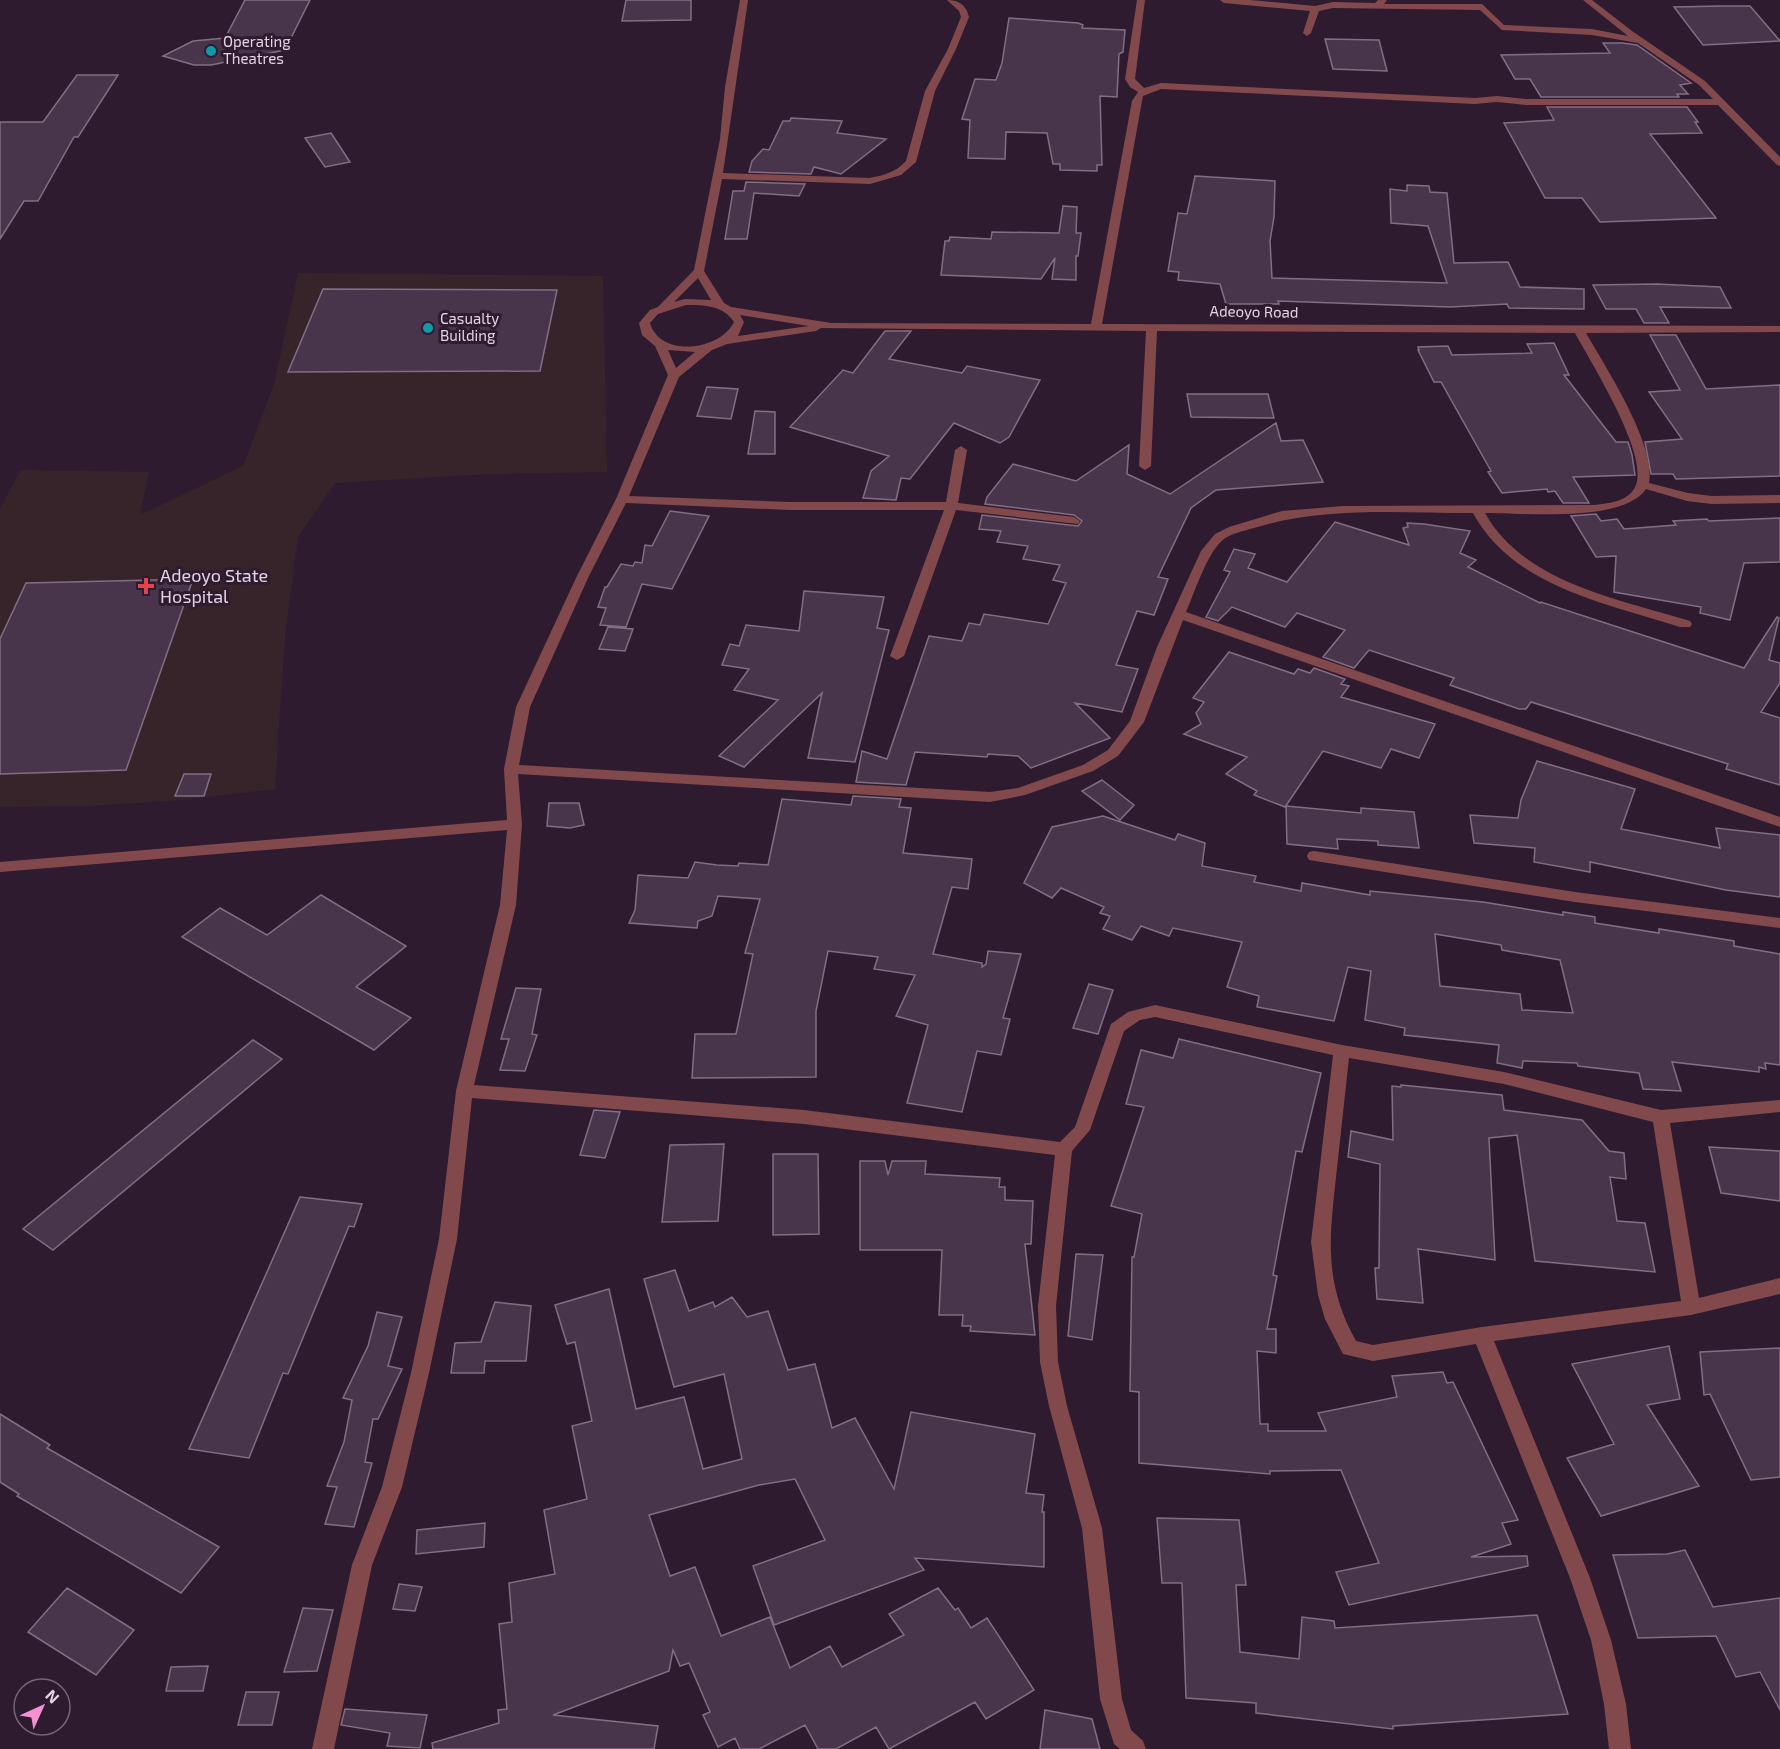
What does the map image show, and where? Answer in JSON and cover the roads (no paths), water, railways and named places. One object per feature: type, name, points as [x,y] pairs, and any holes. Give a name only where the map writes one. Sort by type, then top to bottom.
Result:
[{"type":"street","points":[[744,0],[719,176],[699,271],[644,323],[646,335],[660,345],[683,349],[708,347],[726,341],[831,326]]},
{"type":"street","points":[[719,176],[870,181],[892,177],[904,171],[911,162],[930,90],[952,49],[965,17],[963,10],[951,0]]},
{"type":"street","points":[[1142,0],[1130,79],[1133,85],[1144,92]]},
{"type":"street","points":[[1224,0],[1316,9],[1380,3],[1482,7],[1502,27],[1592,32],[1640,41]]},
{"type":"street","points":[[1587,0],[1640,41],[1702,84],[1780,163]]},
{"type":"street","points":[[1307,33],[1316,9]]},
{"type":"street","points":[[1096,326],[1137,101],[1139,95],[1144,92],[1161,86],[1475,101],[1497,99],[1526,102],[1722,102]]},
{"type":"street","points":[[699,271],[724,308],[739,322],[738,328],[726,341]]},
{"type":"street","name":"Adeoyo Road","points":[[663,307],[685,302],[831,326],[1780,329]]},
{"type":"street","points":[[1145,466],[1152,326]]},
{"type":"street","points":[[511,769],[990,797],[1020,792],[1088,768],[1118,747],[1137,722],[1164,646],[1208,551],[1219,537],[1256,522],[1282,515],[1342,510],[1594,509],[1622,505],[1635,496],[1644,485],[1645,468],[1636,436],[1579,330]]},
{"type":"street","points":[[660,345],[674,375]]},
{"type":"street","points":[[323,1749],[362,1565],[392,1487],[420,1373],[448,1239],[464,1090],[508,905],[515,825],[511,769],[523,707],[582,578],[622,499],[674,375],[708,347]]},
{"type":"street","points":[[897,656],[951,506],[961,450]]},
{"type":"street","points":[[1644,485],[1687,497],[1712,500],[1780,499]]},
{"type":"street","points":[[622,499],[790,506],[951,506],[1074,521]]},
{"type":"street","points":[[1477,510],[1494,539],[1521,562],[1547,578],[1685,624]]},
{"type":"street","points":[[1179,614],[1780,822]]},
{"type":"street","points":[[0,867],[515,825]]},
{"type":"street","points":[[1314,856],[1575,897],[1780,923]]},
{"type":"street","points":[[1135,1749],[1122,1736],[1111,1699],[1092,1528],[1058,1406],[1049,1362],[1047,1305],[1064,1149],[1082,1130],[1117,1028],[1127,1017],[1137,1013],[1155,1011],[1342,1052],[1504,1078],[1660,1117],[1780,1106]]},
{"type":"street","points":[[1342,1052],[1320,1242],[1327,1295],[1334,1318],[1350,1348],[1373,1353],[1482,1335],[1691,1307],[1780,1286]]},
{"type":"street","points":[[464,1090],[804,1117],[1064,1149]]},
{"type":"street","points":[[1660,1117],[1691,1307]]},
{"type":"street","points":[[1482,1335],[1580,1578],[1601,1640],[1615,1704],[1620,1749]]},
{"type":"place","name":"Operating Theatres","points":[[211,51]]},
{"type":"place","name":"Casualty Building","points":[[428,328]]},
{"type":"place","name":"Adeoyo State Hospital","points":[[146,586]]}]
